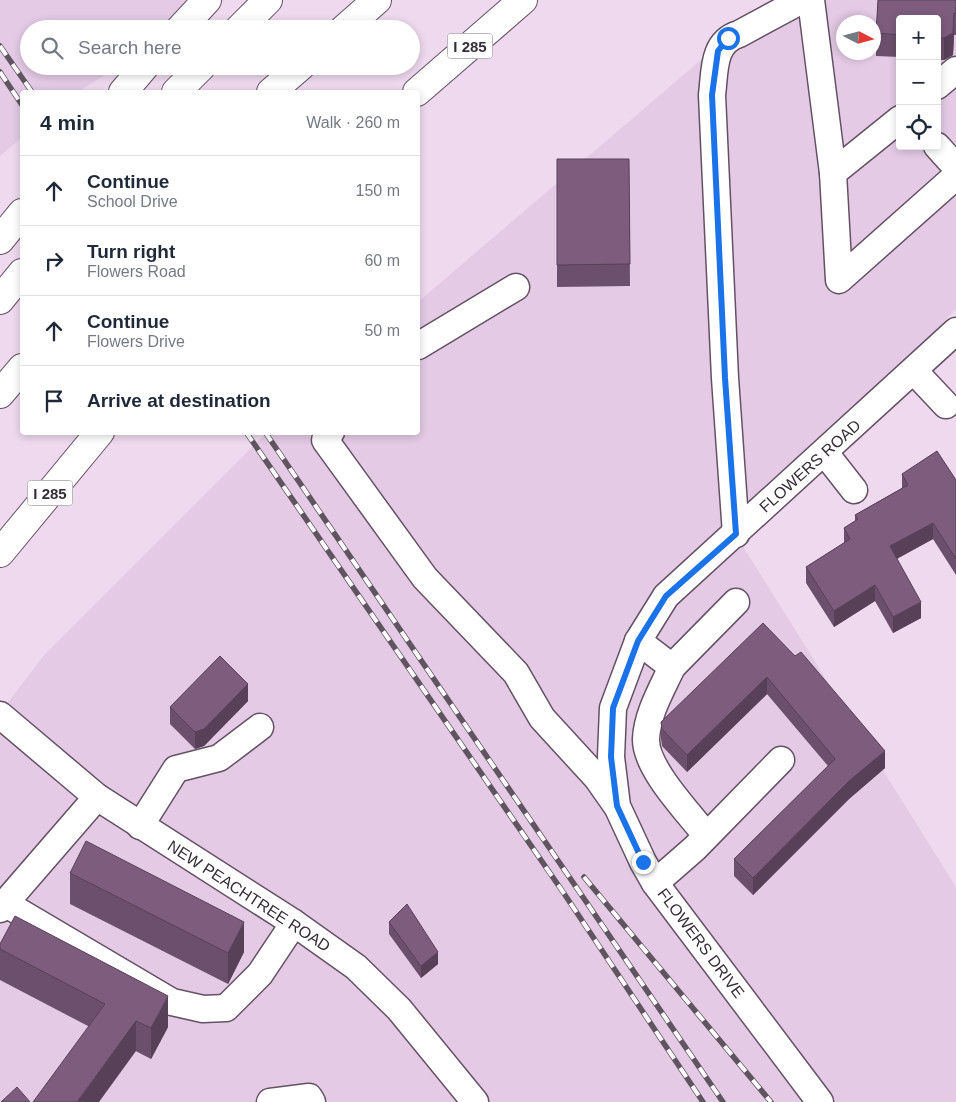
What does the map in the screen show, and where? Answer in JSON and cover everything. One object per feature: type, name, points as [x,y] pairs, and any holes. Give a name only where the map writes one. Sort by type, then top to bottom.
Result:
[{"type":"main road","points":[[188,20],[207,0]]},
{"type":"main road","points":[[248,20],[268,0]]},
{"type":"main road","points":[[354,20],[377,0]]},
{"type":"main road","name":"I 285","points":[[419,90],[523,0]]},
{"type":"main road","points":[[125,90],[137,75]]},
{"type":"main road","points":[[178,90],[193,75]]},
{"type":"main road","points":[[273,90],[291,75]]},
{"type":"main road","points":[[0,240],[20,215]]},
{"type":"main road","points":[[0,300],[20,275]]},
{"type":"main road","points":[[0,394],[20,370]]},
{"type":"main road","name":"I 285","points":[[0,553],[98,435]]},
{"type":"street","points":[[736,534],[725,378],[712,95],[718,51],[728,38],[802,0]]},
{"type":"street","points":[[811,0],[833,173],[838,280],[956,176]]},
{"type":"street","points":[[941,83],[956,70]]},
{"type":"street","points":[[833,173],[896,122]]},
{"type":"street","points":[[941,150],[956,167]]},
{"type":"street","points":[[420,345],[516,287]]},
{"type":"street","name":"FLOWERS ROAD","points":[[613,708],[638,641],[666,596],[955,335]]},
{"type":"street","points":[[914,371],[946,405]]},
{"type":"street","points":[[329,435],[325,440],[425,578],[516,674],[542,718],[597,778],[617,806]]},
{"type":"street","points":[[825,452],[854,490]]},
{"type":"street","points":[[706,836],[658,775],[646,740],[653,708],[672,667],[736,602]]},
{"type":"street","points":[[638,641],[672,667]]},
{"type":"street","name":"FLOWERS DRIVE","points":[[613,708],[611,757],[617,806],[643,862],[655,883],[820,1102]]},
{"type":"street","name":"NEW PEACHTREE ROAD","points":[[0,715],[97,797],[294,923],[356,967],[400,1008],[474,1102]]},
{"type":"street","points":[[140,826],[176,769],[219,758],[260,727]]},
{"type":"street","points":[[655,883],[706,836],[781,760]]},
{"type":"street","points":[[97,797],[3,907],[172,1002],[203,1010],[226,1008],[260,974],[294,923]]},
{"type":"street","points":[[270,1102],[309,1097],[312,1102]]},
{"type":"shaded area","points":[[0,0],[225,0],[193,20],[20,20],[20,75],[105,75],[81,90],[20,90],[20,139],[0,156]]},
{"type":"shaded area","points":[[771,0],[956,0],[956,309],[737,537],[956,887],[956,1102],[0,1102],[0,713],[45,654],[264,435],[420,435],[420,300]]},
{"type":"building","points":[[878,0],[956,0],[953,33],[944,38],[941,38],[941,15],[896,15],[896,35],[881,33],[881,15],[877,15]]},
{"type":"building","points":[[557,159],[629,159],[630,264],[557,265]]},
{"type":"building","points":[[937,451],[956,480],[956,559],[933,523],[890,546],[921,602],[893,617],[875,585],[834,611],[806,567],[850,539],[844,528],[858,519],[855,515],[908,485],[902,474]]},
{"type":"building","points":[[763,623],[795,656],[801,652],[885,751],[849,781],[753,878],[734,859],[835,759],[767,677],[687,755],[662,729],[661,722]]},
{"type":"building","points":[[220,656],[248,684],[204,729],[195,732],[170,707]]},
{"type":"building","points":[[86,841],[244,922],[228,953],[70,873]]},
{"type":"building","points":[[407,904],[438,952],[421,966],[389,922]]},
{"type":"building","points":[[15,916],[168,996],[151,1028],[136,1021],[77,1102],[33,1102],[105,1004],[0,949],[0,944]]},
{"type":"building","points":[[17,1087],[30,1102],[1,1102]]},
{"type":"railway","points":[[0,46],[20,75]]},
{"type":"railway","points":[[0,72],[20,102]]},
{"type":"railway","points":[[20,75],[31,90]]},
{"type":"railway","points":[[248,435],[563,892],[703,1102]]},
{"type":"railway","points":[[267,435],[723,1102]]},
{"type":"railway","points":[[584,877],[771,1102]]},
{"type":"route","points":[[643,862],[617,806],[611,757],[613,708],[638,641],[666,596],[736,534],[725,378],[712,95],[718,51],[728,38]]}]
